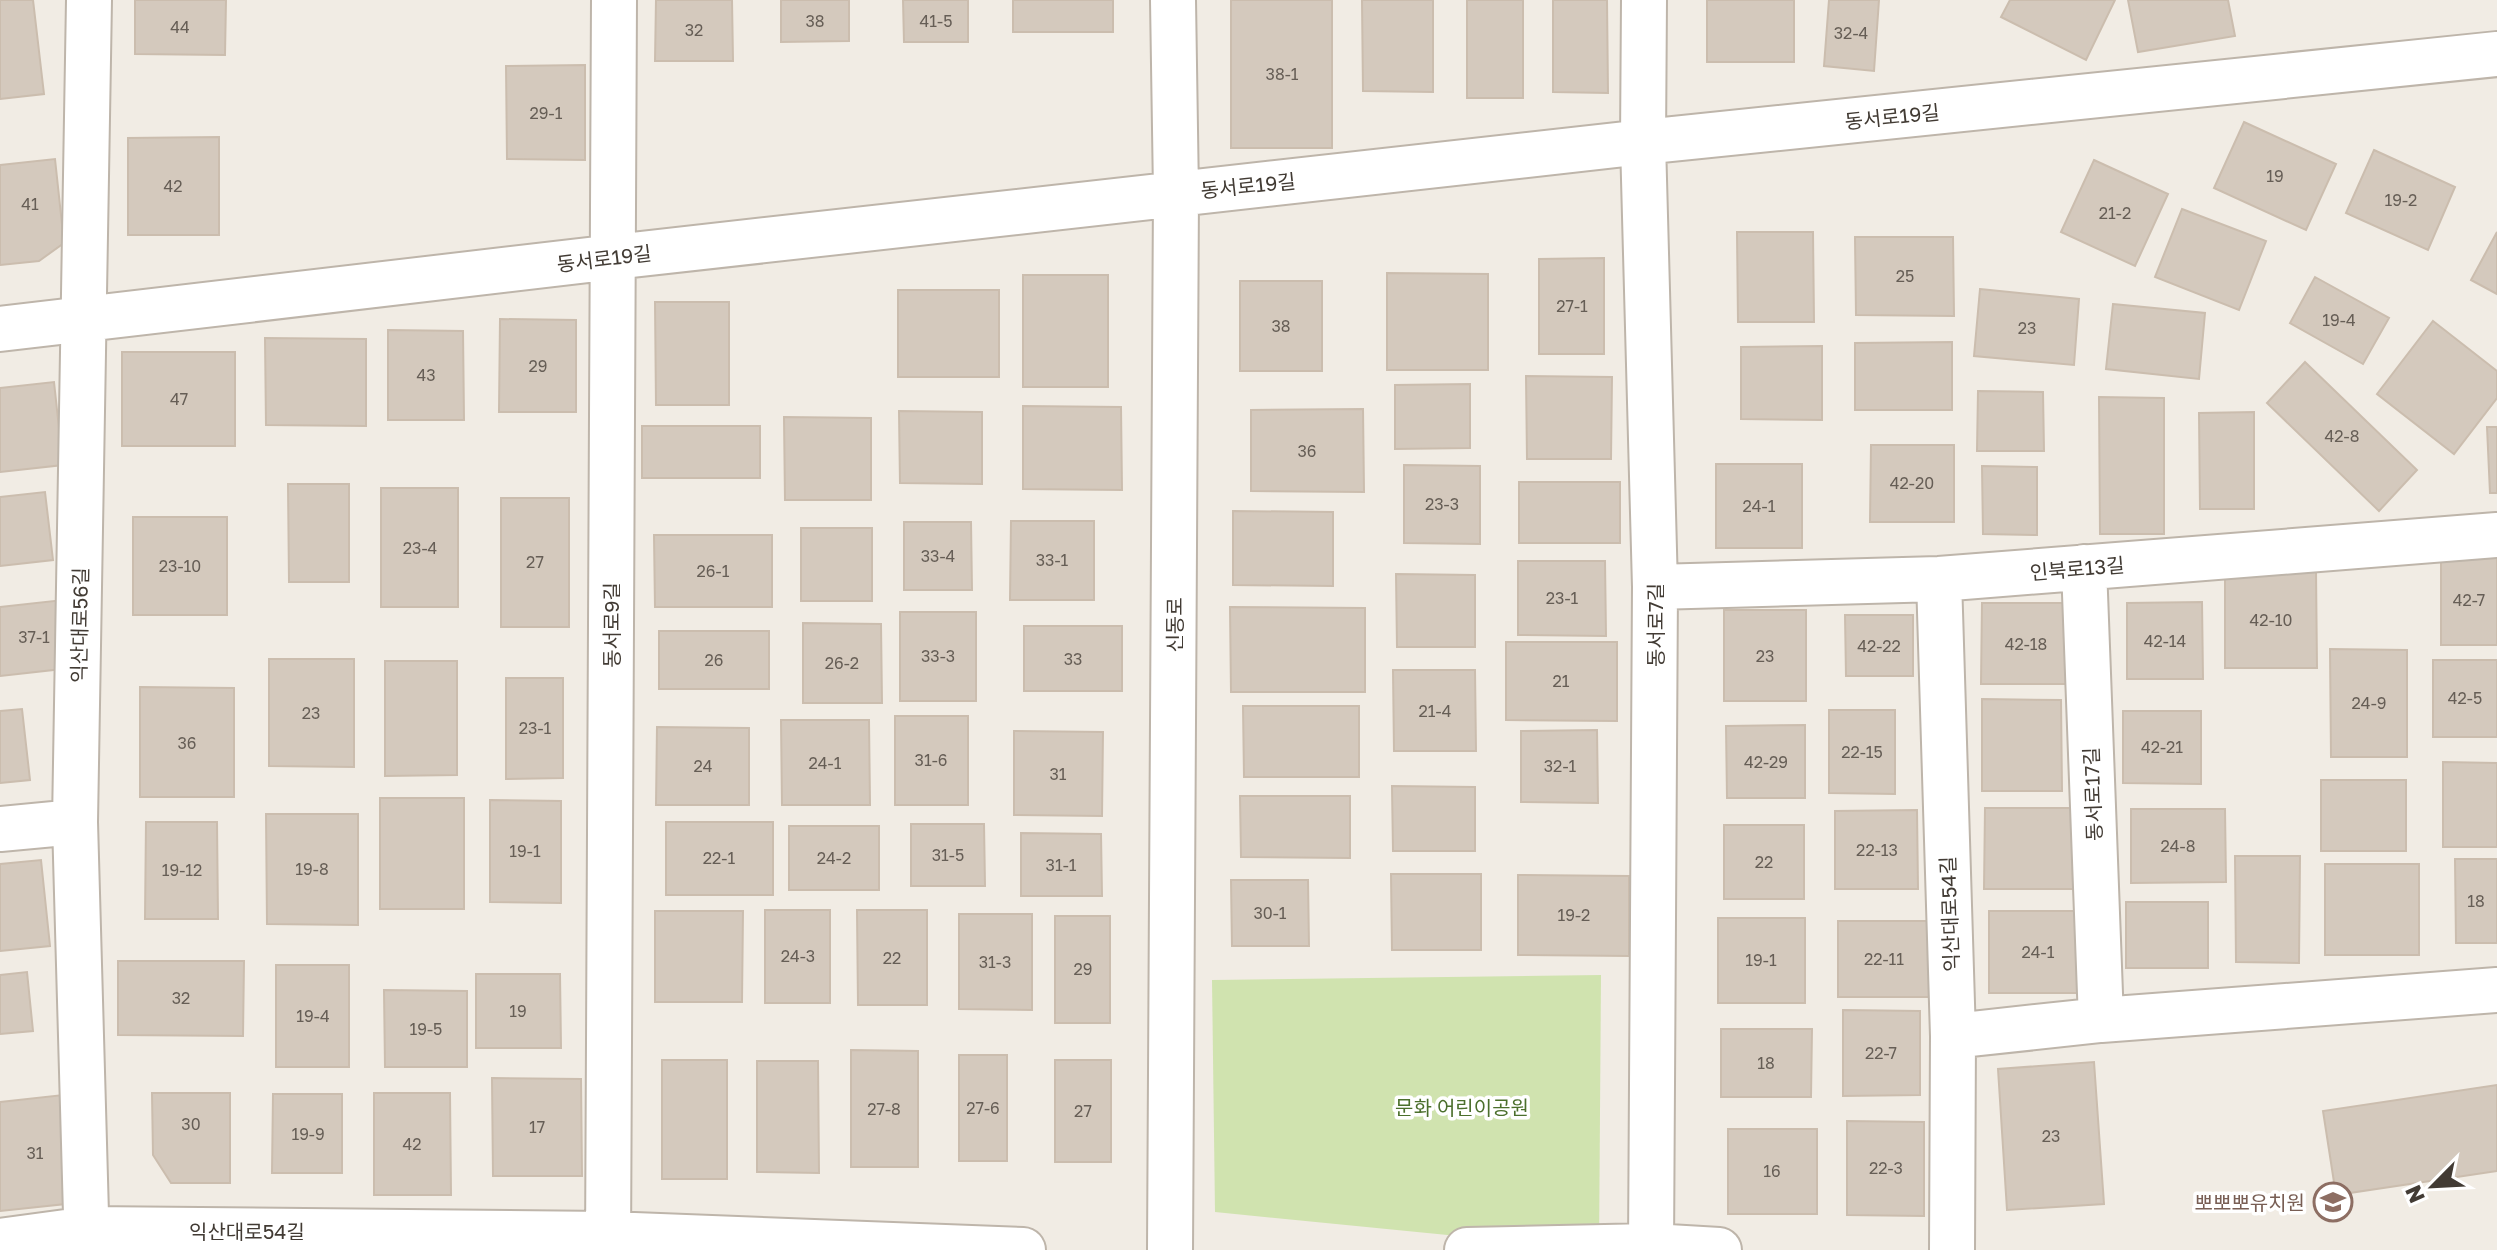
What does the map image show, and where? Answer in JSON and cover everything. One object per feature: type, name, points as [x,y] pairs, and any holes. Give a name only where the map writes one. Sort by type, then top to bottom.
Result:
[{"type":"street","name":"익산대로56길","points":[[87,1240],[75,822],[86,319],[89,0]]},
{"type":"street","name":"동서로9길","points":[[608,1242],[614,0]]},
{"type":"street","name":"신동로","points":[[1170,1250],[1176,193],[1173,0]]},
{"type":"street","name":"동서로7길","points":[[1644,0],[1643,142],[1655,587],[1651,1248]]},
{"type":"street","name":"동서로19길","points":[[0,329],[1176,193],[2497,54]]},
{"type":"street","name":"인북로13길","points":[[1655,587],[1939,579],[2497,535]]},
{"type":"street","name":"동서로17길","points":[[2084,567],[2101,1020]]},
{"type":"street","name":"익산대로54길","points":[[1939,579],[1953,1036],[1952,1250]]},
{"type":"street","points":[[0,829],[75,822]]},
{"type":"street","points":[[1953,1036],[2101,1020],[2497,990]]},
{"type":"street","name":"익산대로54길","points":[[0,1241],[608,1242],[1023,1250]]},
{"type":"street","points":[[1467,1250],[1719,1250]]},
{"type":"green space","name":"문화 어린이공원","points":[[1601,975],[1599,1250],[1215,1212],[1212,980]]},
{"type":"building","points":[[0,0],[33,0],[44,94],[0,99]]},
{"type":"building","points":[[135,0],[226,0],[225,55],[135,54]]},
{"type":"building","points":[[656,0],[732,0],[733,61],[655,61]]},
{"type":"building","points":[[781,0],[849,0],[849,41],[781,42]]},
{"type":"building","points":[[903,0],[968,0],[968,42],[904,42]]},
{"type":"building","points":[[1013,0],[1113,0],[1113,32],[1013,32]]},
{"type":"building","points":[[1231,0],[1332,0],[1332,148],[1231,148]]},
{"type":"building","points":[[1362,0],[1433,0],[1433,92],[1363,91]]},
{"type":"building","points":[[1467,0],[1523,0],[1523,98],[1467,98]]},
{"type":"building","points":[[1553,0],[1607,0],[1608,93],[1553,92]]},
{"type":"building","points":[[1707,0],[1794,0],[1794,62],[1707,62]]},
{"type":"building","points":[[1829,0],[1879,0],[1874,71],[1824,66]]},
{"type":"building","points":[[2010,0],[2115,0],[2086,60],[2001,17]]},
{"type":"building","points":[[2128,0],[2228,0],[2235,36],[2138,52]]},
{"type":"building","points":[[585,65],[585,160],[507,159],[506,66]]},
{"type":"building","points":[[2244,122],[2336,164],[2306,230],[2214,188]]},
{"type":"building","points":[[219,137],[219,235],[128,235],[128,138]]},
{"type":"building","points":[[2374,150],[2455,187],[2428,250],[2346,213]]},
{"type":"building","points":[[55,159],[64,243],[39,261],[0,265],[0,165]]},
{"type":"building","points":[[2094,160],[2168,194],[2135,266],[2061,232]]},
{"type":"building","points":[[2182,209],[2266,241],[2239,310],[2155,277]]},
{"type":"building","points":[[1737,232],[1813,232],[1814,322],[1738,322]]},
{"type":"building","points":[[2497,232],[2497,294],[2471,280]]},
{"type":"building","points":[[1855,237],[1953,237],[1954,316],[1856,315]]},
{"type":"building","points":[[1604,258],[1604,354],[1539,354],[1539,259]]},
{"type":"building","points":[[1387,273],[1488,274],[1488,370],[1387,370]]},
{"type":"building","points":[[1023,275],[1108,275],[1108,387],[1023,387]]},
{"type":"building","points":[[2315,277],[2389,318],[2363,364],[2290,323]]},
{"type":"building","points":[[1240,281],[1322,281],[1322,371],[1240,371]]},
{"type":"building","points":[[1980,289],[2079,299],[2074,365],[1974,356]]},
{"type":"building","points":[[898,290],[999,290],[999,377],[898,377]]},
{"type":"building","points":[[655,302],[729,302],[729,405],[656,405]]},
{"type":"building","points":[[2113,304],[2205,313],[2199,379],[2106,369]]},
{"type":"building","points":[[500,319],[576,320],[576,412],[499,412]]},
{"type":"building","points":[[2433,321],[2497,371],[2497,398],[2454,454],[2377,394]]},
{"type":"building","points":[[388,330],[463,331],[464,420],[388,420]]},
{"type":"building","points":[[265,338],[366,339],[366,426],[266,425]]},
{"type":"building","points":[[1952,342],[1952,410],[1855,410],[1855,343]]},
{"type":"building","points":[[1822,346],[1822,420],[1741,419],[1741,347]]},
{"type":"building","points":[[122,352],[235,352],[235,446],[122,446]]},
{"type":"building","points":[[2305,362],[2417,470],[2379,511],[2267,403]]},
{"type":"building","points":[[1526,376],[1612,377],[1611,459],[1527,459]]},
{"type":"building","points":[[54,382],[63,465],[0,472],[0,388]]},
{"type":"building","points":[[1470,384],[1470,448],[1395,449],[1395,385]]},
{"type":"building","points":[[1978,391],[2043,392],[2044,451],[1977,451]]},
{"type":"building","points":[[2099,397],[2164,398],[2164,534],[2100,534]]},
{"type":"building","points":[[1023,406],[1121,407],[1122,490],[1023,489]]},
{"type":"building","points":[[1363,409],[1364,492],[1251,491],[1251,410]]},
{"type":"building","points":[[899,411],[982,412],[982,484],[900,483]]},
{"type":"building","points":[[2254,412],[2254,509],[2200,509],[2199,413]]},
{"type":"building","points":[[784,417],[871,418],[871,500],[785,500]]},
{"type":"building","points":[[642,426],[760,426],[760,478],[642,478]]},
{"type":"building","points":[[2487,427],[2497,427],[2497,493],[2490,493]]},
{"type":"building","points":[[1871,445],[1954,445],[1954,522],[1870,522]]},
{"type":"building","points":[[1716,464],[1802,464],[1802,548],[1716,548]]},
{"type":"building","points":[[1404,465],[1480,466],[1480,544],[1404,543]]},
{"type":"building","points":[[1982,466],[2037,467],[2037,535],[1983,534]]},
{"type":"building","points":[[1519,482],[1620,482],[1620,543],[1519,543]]},
{"type":"building","points":[[288,484],[349,484],[349,582],[289,582]]},
{"type":"building","points":[[381,488],[458,488],[458,607],[381,607]]},
{"type":"building","points":[[45,492],[53,560],[0,566],[0,497]]},
{"type":"building","points":[[501,498],[569,498],[569,627],[501,627]]},
{"type":"building","points":[[1233,511],[1333,512],[1333,586],[1233,585]]},
{"type":"building","points":[[133,517],[227,517],[227,615],[133,615]]},
{"type":"building","points":[[1011,521],[1094,521],[1094,600],[1010,600]]},
{"type":"building","points":[[904,522],[971,522],[972,590],[904,590]]},
{"type":"building","points":[[801,528],[872,528],[872,601],[801,601]]},
{"type":"building","points":[[654,535],[772,535],[772,607],[655,607]]},
{"type":"building","points":[[2441,555],[2497,555],[2497,645],[2441,645]]},
{"type":"building","points":[[1518,561],[1605,561],[1606,636],[1518,635]]},
{"type":"building","points":[[2316,571],[2317,668],[2225,668],[2225,572]]},
{"type":"building","points":[[1396,574],[1475,575],[1475,647],[1397,647]]},
{"type":"building","points":[[63,600],[71,668],[0,676],[0,607]]},
{"type":"building","points":[[2202,602],[2203,679],[2127,679],[2127,603]]},
{"type":"building","points":[[1982,603],[2070,603],[2070,684],[1981,684]]},
{"type":"building","points":[[1230,607],[1365,608],[1365,692],[1231,692]]},
{"type":"building","points":[[1724,610],[1806,610],[1806,701],[1724,701]]},
{"type":"building","points":[[900,612],[976,612],[976,701],[900,701]]},
{"type":"building","points":[[1845,615],[1913,615],[1913,676],[1846,676]]},
{"type":"building","points":[[803,623],[881,624],[882,703],[803,703]]},
{"type":"building","points":[[1024,626],[1122,626],[1122,691],[1024,691]]},
{"type":"building","points":[[659,631],[769,631],[769,689],[659,689]]},
{"type":"building","points":[[1506,642],[1617,642],[1617,721],[1506,720]]},
{"type":"building","points":[[2330,649],[2407,650],[2407,757],[2331,757]]},
{"type":"building","points":[[269,659],[354,659],[354,767],[269,766]]},
{"type":"building","points":[[2433,660],[2497,660],[2497,737],[2433,737]]},
{"type":"building","points":[[385,661],[457,661],[457,775],[385,776]]},
{"type":"building","points":[[1393,670],[1475,670],[1476,751],[1394,751]]},
{"type":"building","points":[[506,678],[563,678],[563,778],[506,779]]},
{"type":"building","points":[[140,687],[234,688],[234,797],[140,797]]},
{"type":"building","points":[[1982,699],[2061,700],[2062,791],[1982,791]]},
{"type":"building","points":[[1243,706],[1359,706],[1359,777],[1244,777]]},
{"type":"building","points":[[22,709],[30,780],[0,783],[0,711]]},
{"type":"building","points":[[1829,710],[1895,710],[1895,794],[1829,793]]},
{"type":"building","points":[[2123,711],[2201,711],[2201,784],[2123,783]]},
{"type":"building","points":[[895,716],[968,716],[968,805],[895,805]]},
{"type":"building","points":[[781,720],[869,720],[870,805],[782,805]]},
{"type":"building","points":[[1805,725],[1805,798],[1727,798],[1726,726]]},
{"type":"building","points":[[657,727],[749,728],[749,805],[656,805]]},
{"type":"building","points":[[1597,730],[1598,803],[1521,802],[1521,731]]},
{"type":"building","points":[[1014,731],[1103,732],[1102,816],[1014,815]]},
{"type":"building","points":[[2443,762],[2497,763],[2497,847],[2443,847]]},
{"type":"building","points":[[2321,780],[2406,780],[2406,851],[2321,851]]},
{"type":"building","points":[[1392,786],[1475,787],[1475,851],[1393,851]]},
{"type":"building","points":[[1240,796],[1350,796],[1350,858],[1241,857]]},
{"type":"building","points":[[380,798],[464,798],[464,909],[380,909]]},
{"type":"building","points":[[490,800],[561,801],[561,903],[490,902]]},
{"type":"building","points":[[1985,808],[2072,808],[2073,889],[1984,889]]},
{"type":"building","points":[[2131,809],[2225,809],[2226,882],[2131,883]]},
{"type":"building","points":[[1917,810],[1918,889],[1835,889],[1835,811]]},
{"type":"building","points":[[266,814],[358,814],[358,925],[267,924]]},
{"type":"building","points":[[146,822],[217,822],[218,919],[145,919]]},
{"type":"building","points":[[666,822],[773,822],[773,895],[666,895]]},
{"type":"building","points":[[911,824],[984,824],[985,886],[911,886]]},
{"type":"building","points":[[1724,825],[1804,825],[1804,899],[1724,899]]},
{"type":"building","points":[[789,826],[879,826],[879,890],[789,890]]},
{"type":"building","points":[[1021,833],[1101,834],[1102,896],[1021,896]]},
{"type":"building","points":[[2235,856],[2300,856],[2299,963],[2236,962]]},
{"type":"building","points":[[2455,859],[2497,859],[2497,943],[2456,943]]},
{"type":"building","points":[[41,860],[50,946],[0,951],[0,864]]},
{"type":"building","points":[[2325,864],[2419,864],[2419,955],[2325,955]]},
{"type":"building","points":[[1391,874],[1481,874],[1481,950],[1392,950]]},
{"type":"building","points":[[1518,875],[1629,876],[1629,956],[1518,955]]},
{"type":"building","points":[[1231,880],[1308,880],[1309,946],[1232,946]]},
{"type":"building","points":[[2126,902],[2208,902],[2208,968],[2126,968]]},
{"type":"building","points":[[765,910],[830,910],[830,1003],[765,1003]]},
{"type":"building","points":[[857,910],[927,910],[927,1005],[858,1005]]},
{"type":"building","points":[[655,911],[743,911],[742,1002],[655,1002]]},
{"type":"building","points":[[1989,911],[2087,911],[2087,993],[1989,993]]},
{"type":"building","points":[[959,914],[1032,914],[1032,1010],[959,1009]]},
{"type":"building","points":[[1055,916],[1110,916],[1110,1023],[1055,1023]]},
{"type":"building","points":[[1718,918],[1805,918],[1805,1003],[1718,1003]]},
{"type":"building","points":[[1838,921],[1929,921],[1929,997],[1838,997]]},
{"type":"building","points":[[118,961],[244,961],[243,1036],[118,1035]]},
{"type":"building","points":[[276,965],[349,965],[349,1067],[276,1067]]},
{"type":"building","points":[[27,972],[33,1031],[0,1034],[0,975]]},
{"type":"building","points":[[476,974],[560,974],[561,1048],[476,1048]]},
{"type":"building","points":[[384,990],[467,991],[467,1067],[385,1067]]},
{"type":"building","points":[[1843,1010],[1920,1011],[1920,1095],[1843,1096]]},
{"type":"building","points":[[1721,1029],[1812,1029],[1811,1097],[1721,1097]]},
{"type":"building","points":[[851,1050],[918,1051],[918,1167],[851,1167]]},
{"type":"building","points":[[959,1055],[1007,1055],[1007,1161],[959,1161]]},
{"type":"building","points":[[662,1060],[727,1060],[727,1179],[662,1179]]},
{"type":"building","points":[[1055,1060],[1111,1060],[1111,1162],[1055,1162]]},
{"type":"building","points":[[757,1061],[818,1061],[819,1173],[757,1172]]},
{"type":"building","points":[[2094,1062],[2104,1204],[2007,1210],[1998,1069]]},
{"type":"building","points":[[492,1078],[581,1079],[582,1176],[493,1176]]},
{"type":"building","points":[[2497,1085],[2497,1171],[2336,1195],[2323,1111]]},
{"type":"building","points":[[152,1093],[230,1093],[230,1183],[171,1183],[153,1155]]},
{"type":"building","points":[[374,1093],[450,1093],[451,1195],[374,1195]]},
{"type":"building","points":[[273,1094],[342,1094],[342,1173],[272,1173]]},
{"type":"building","points":[[63,1095],[75,1203],[0,1211],[0,1102]]},
{"type":"building","points":[[1847,1121],[1924,1122],[1924,1216],[1847,1215]]},
{"type":"building","points":[[1728,1129],[1817,1129],[1817,1214],[1728,1214]]},
{"type":"place","name":"뽀뽀뽀유치원","points":[[2333,1202]]}]
